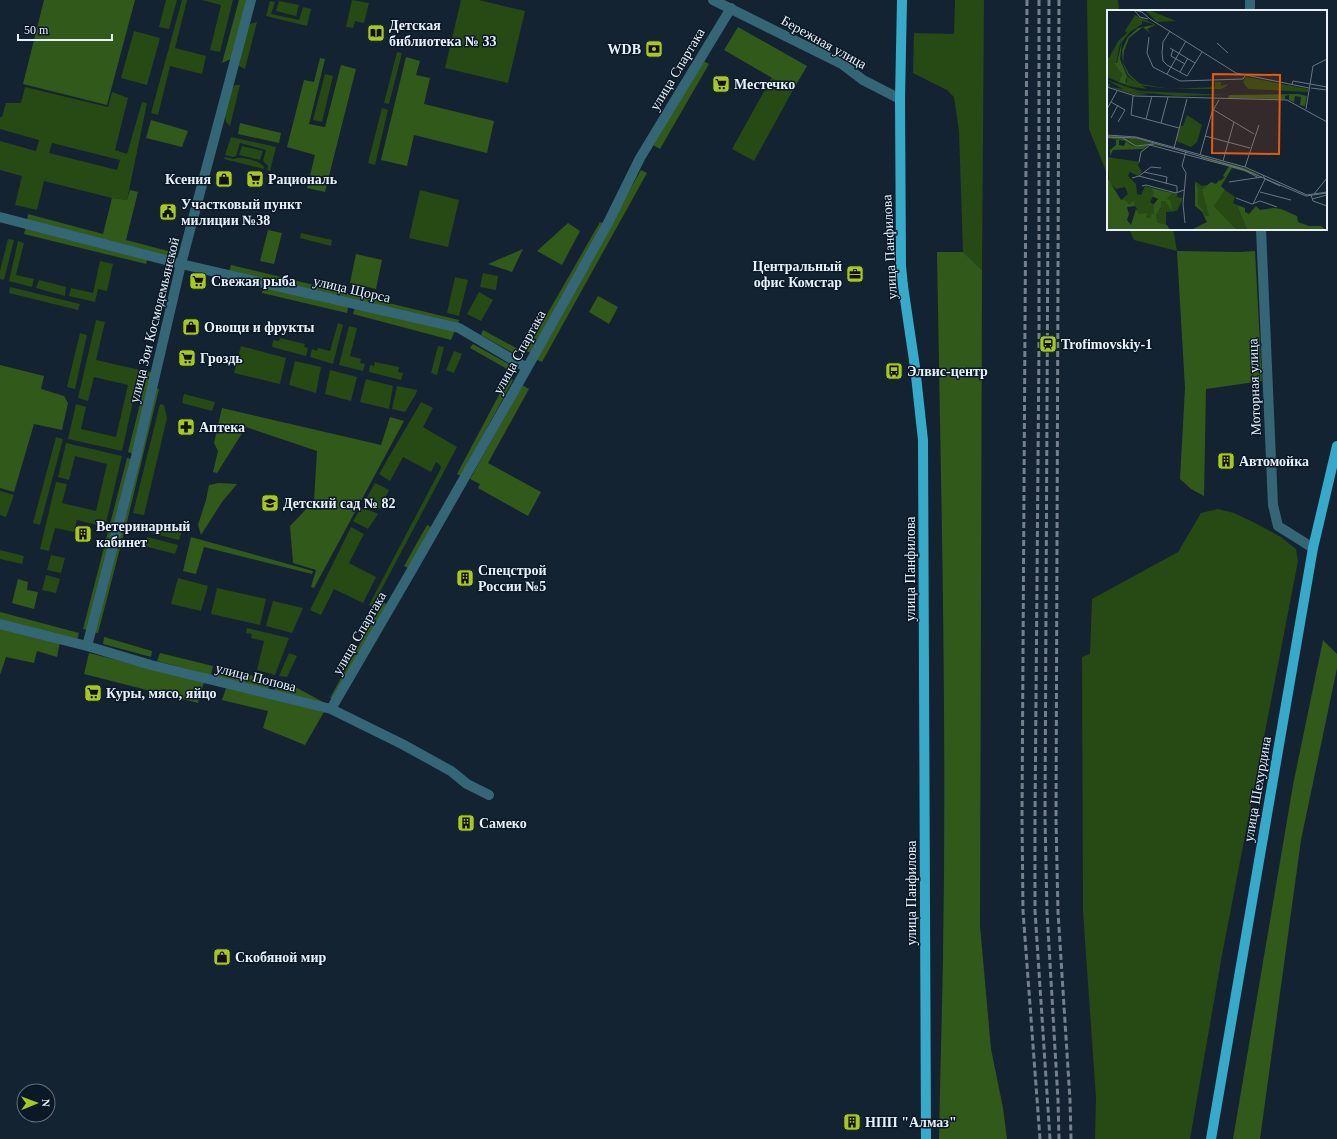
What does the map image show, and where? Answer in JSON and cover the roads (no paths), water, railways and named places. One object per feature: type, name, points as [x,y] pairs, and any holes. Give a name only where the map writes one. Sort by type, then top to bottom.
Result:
[{"type":"main road","name":"улица Панфилова","points":[[902,0],[900,99],[901,266],[915,367],[923,440],[926,1139]]},
{"type":"main road","name":"улица Шехурдина","points":[[1211,1139],[1313,548],[1337,446]]},
{"type":"street","name":"улица Зои Космодемьянской","points":[[87,646],[136,457],[181,264],[251,0]]},
{"type":"street","name":"Бережная улица","points":[[713,0],[842,64],[863,80],[900,99]]},
{"type":"street","name":"улица Спартака","points":[[331,709],[527,368],[608,223],[640,158],[731,8]]},
{"type":"street","name":"улица Щорса","points":[[0,217],[181,264],[459,328],[527,368]]},
{"type":"street","name":"Моторная улица","points":[[1261,230],[1273,505],[1278,526],[1313,548]]},
{"type":"street","name":"улица Попова","points":[[0,624],[87,646],[151,665],[331,709],[402,744],[451,771],[467,784],[489,795]]},
{"type":"railway","points":[[1027,0],[1022,818],[1023,911],[1040,1139]]},
{"type":"railway","points":[[1039,0],[1039,344],[1035,911],[1050,1139]]},
{"type":"railway","points":[[1049,0],[1045,818],[1047,912],[1059,1139]]},
{"type":"railway","points":[[1059,0],[1056,820],[1058,912],[1070,1100],[1071,1139]]},
{"type":"place","name":"Детская библиотека № 33","points":[[376,33]]},
{"type":"place","name":"WDB","points":[[654,49]]},
{"type":"place","name":"Местечко","points":[[721,84]]},
{"type":"place","name":"Ксения","points":[[224,179]]},
{"type":"place","name":"Рациональ","points":[[255,179]]},
{"type":"place","name":"Участковый пункт милиции №38","points":[[168,212]]},
{"type":"place","name":"Центральный офис Комстар","points":[[855,274]]},
{"type":"place","name":"Свежая рыба","points":[[198,281]]},
{"type":"place","name":"Овощи и фрукты","points":[[191,327]]},
{"type":"place","name":"Trofimovskiy-1","points":[[1048,344]]},
{"type":"place","name":"Гроздь","points":[[187,358]]},
{"type":"place","name":"Элвис-центр","points":[[894,371]]},
{"type":"place","name":"Аптека","points":[[186,427]]},
{"type":"place","name":"Автомойка","points":[[1226,461]]},
{"type":"place","name":"Детский сад № 82","points":[[270,503]]},
{"type":"place","name":"Ветеринарный кабинет","points":[[83,534]]},
{"type":"place","name":"Спецстрой России №5","points":[[465,578]]},
{"type":"place","name":"Куры, мясо, яйцо","points":[[93,693]]},
{"type":"place","name":"Самеко","points":[[466,823]]},
{"type":"place","name":"Скобяной мир","points":[[222,957]]},
{"type":"place","name":"НПП \"Алмаз\"","points":[[852,1122]]}]
